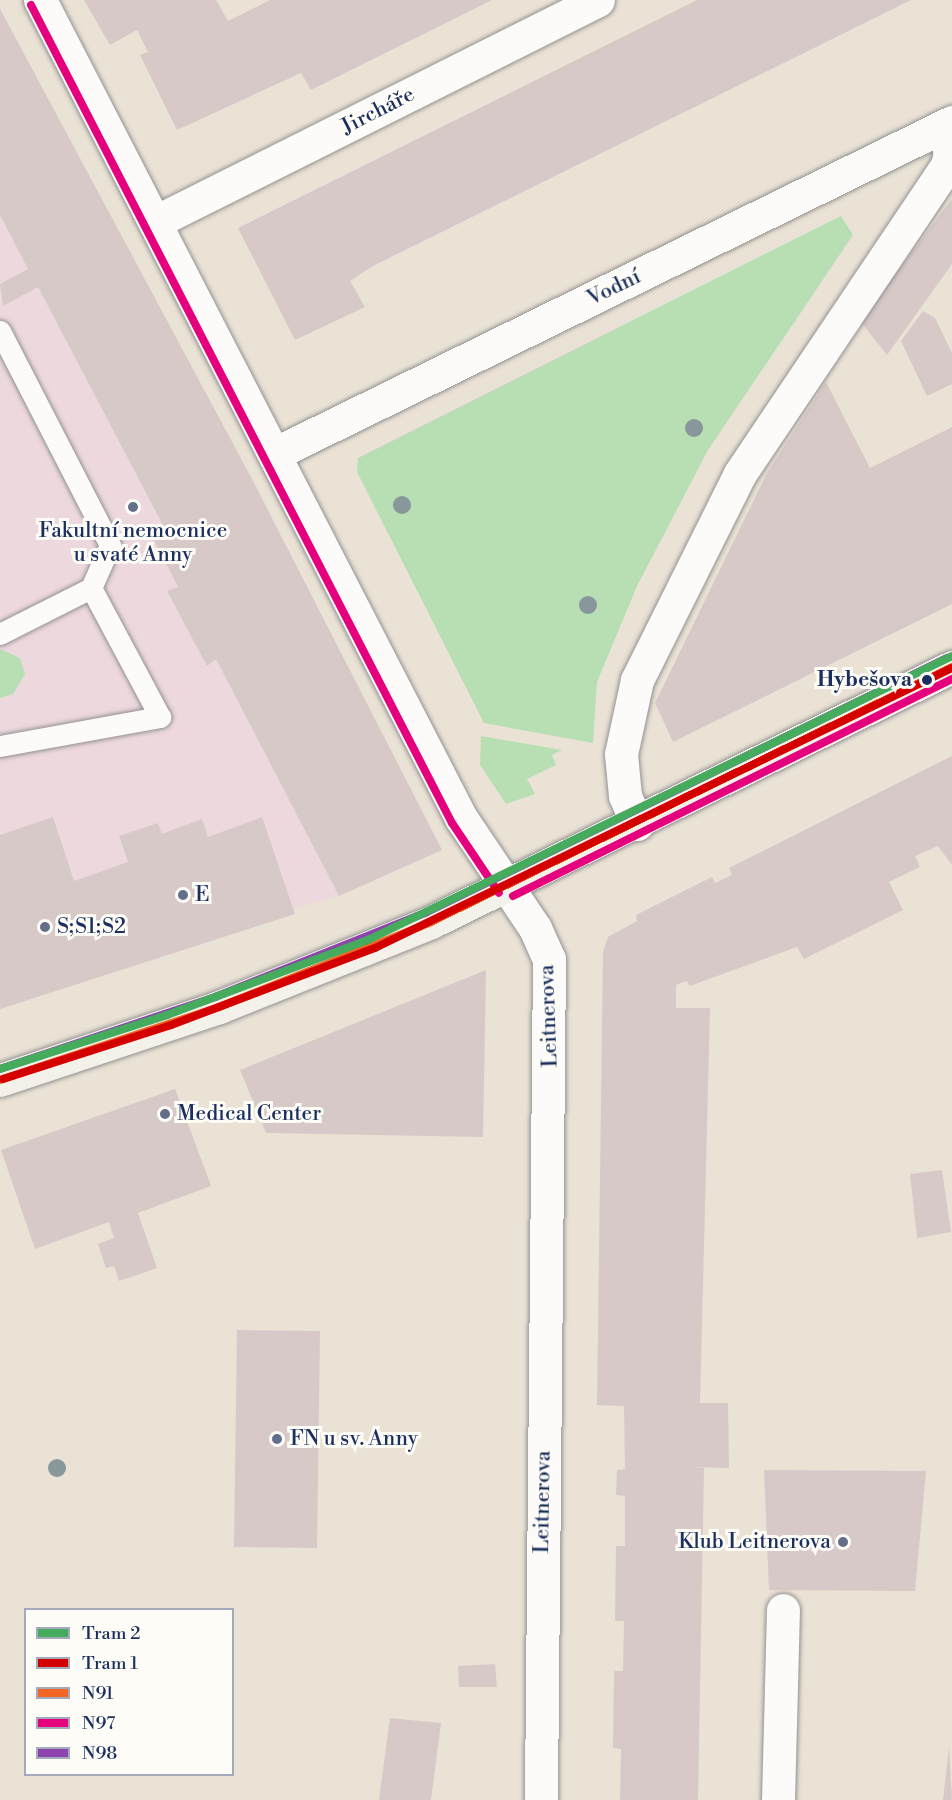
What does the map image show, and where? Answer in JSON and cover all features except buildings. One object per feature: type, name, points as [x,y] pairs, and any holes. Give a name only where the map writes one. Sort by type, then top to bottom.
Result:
[{"type":"street","name":"Leitnerova","points":[[40,0],[157,221],[461,818],[543,944],[552,987],[541,1800]]},
{"type":"street","name":"Jircháře","points":[[157,221],[598,0]]},
{"type":"street","name":"Vodní","points":[[276,453],[947,124]]},
{"type":"street","points":[[637,824],[625,796],[621,754],[637,680],[739,474],[947,166],[950,152],[947,124]]},
{"type":"street","points":[[0,1080],[219,1008],[508,887],[952,667]]},
{"type":"street","points":[[778,1800],[783,1610]]},
{"type":"lane","points":[[0,331],[110,545],[91,588],[0,634]]},
{"type":"lane","points":[[0,746],[160,717],[91,588]]},
{"type":"shaded area","name":"Fakultní nemocnice u svaté Anny","points":[[0,9],[442,850],[339,896],[293,909],[295,914],[0,1009]]},
{"type":"green space","points":[[841,216],[853,235],[708,450],[637,586],[597,682],[593,743],[484,723],[357,472],[358,458]]},
{"type":"green space","points":[[0,649],[20,658],[25,674],[13,694],[0,698]]},
{"type":"green space","points":[[481,736],[562,750],[552,755],[556,765],[527,779],[535,794],[506,804],[480,765]]},
{"type":"tram line","name":"2","points":[[0,1069],[167,1015],[370,939],[952,656]]},
{"type":"tram line","name":"1","points":[[3,1079],[171,1025],[375,948],[952,668]]},
{"type":"transit line","name":"N97","points":[[31,5],[452,823],[499,893]]},
{"type":"transit line","name":"N98","points":[[0,1069],[215,997],[427,912],[947,658]]},
{"type":"transit line","name":"N91","points":[[0,1080],[219,1007],[431,922],[952,667]]},
{"type":"transit line","name":"N97","points":[[513,896],[952,679]]},
{"type":"place","name":"Fakultní nemocnice u svaté Anny","points":[[133,507]]},
{"type":"place","name":"Hybešova","points":[[927,680]]},
{"type":"place","name":"E","points":[[183,895]]},
{"type":"place","name":"S;S1;S2","points":[[45,927]]},
{"type":"place","name":"Medical Center","points":[[165,1114]]},
{"type":"place","name":"FN u sv. Anny","points":[[277,1439]]},
{"type":"place","name":"Klub Leitnerova","points":[[843,1542]]}]
